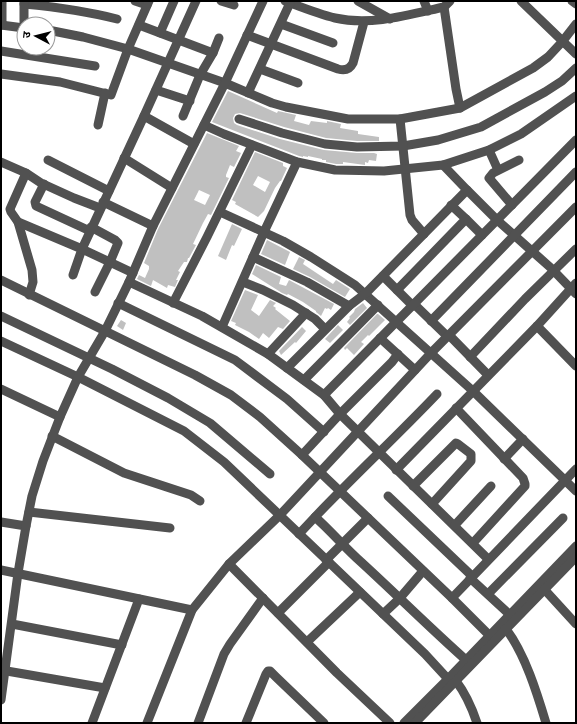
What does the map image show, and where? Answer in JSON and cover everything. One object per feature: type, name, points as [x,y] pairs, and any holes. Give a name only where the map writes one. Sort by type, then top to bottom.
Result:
[{"type":"street","points":[[2,1],[2,25],[16,27]]},
{"type":"street","points":[[1,74],[60,82],[111,95],[128,49],[148,3],[135,1]]},
{"type":"street","points":[[160,33],[174,1]]},
{"type":"street","points":[[73,275],[90,229],[144,116],[196,1]]},
{"type":"street","points":[[221,1],[234,5]]},
{"type":"street","points":[[1,700],[3,670],[12,624],[18,573],[26,526],[38,475],[52,436],[78,377],[105,330],[129,282],[153,226],[225,84],[263,1]]},
{"type":"street","points":[[358,1],[390,19]]},
{"type":"street","points":[[424,1],[428,11]]},
{"type":"street","points":[[521,1],[576,54]]},
{"type":"street","points":[[572,1],[576,4]]},
{"type":"street","points":[[248,93],[281,24],[288,2],[334,18],[364,22],[390,19],[428,11],[448,3],[456,89],[460,108]]},
{"type":"street","points":[[24,16],[24,3],[87,12],[117,19]]},
{"type":"street","points":[[247,35],[338,70],[346,70],[351,67],[353,63],[364,22]]},
{"type":"street","points":[[281,24],[333,43]]},
{"type":"street","points":[[56,32],[128,49],[286,107],[348,119],[400,119],[460,108],[533,68],[548,57],[576,24]]},
{"type":"street","points":[[138,25],[213,53]]},
{"type":"street","points":[[183,116],[200,75],[213,53],[219,38]]},
{"type":"street","points":[[1,51],[95,66]]},
{"type":"street","points":[[239,119],[282,133],[325,144],[357,147],[403,146],[438,140],[481,127],[562,81],[576,68]]},
{"type":"street","points":[[260,69],[298,83]]},
{"type":"street","points":[[156,90],[190,101]]},
{"type":"street","points":[[98,125],[105,94]]},
{"type":"street","points":[[204,124],[230,133],[252,145],[297,162],[334,170],[384,171],[443,165],[489,150],[521,134],[576,96]]},
{"type":"street","points":[[144,116],[194,144]]},
{"type":"street","points":[[400,119],[410,215],[412,220],[424,234]]},
{"type":"street","points":[[324,395],[576,140]]},
{"type":"street","points":[[173,303],[220,212],[252,145]]},
{"type":"street","points":[[489,150],[498,170]]},
{"type":"street","points":[[124,158],[172,188]]},
{"type":"street","points":[[48,160],[109,190]]},
{"type":"street","points":[[512,205],[489,180],[490,176],[498,170],[519,160]]},
{"type":"street","points":[[1,162],[74,198],[102,205],[153,226]]},
{"type":"street","points":[[222,327],[297,162]]},
{"type":"street","points":[[396,470],[574,289],[497,220],[443,165]]},
{"type":"street","points":[[431,321],[576,172]]},
{"type":"street","points":[[26,173],[10,212],[18,222],[32,270],[33,282],[30,295]]},
{"type":"street","points":[[44,184],[35,202],[36,206],[115,240],[118,243],[95,292]]},
{"type":"street","points":[[286,368],[349,306],[366,293],[467,190]]},
{"type":"street","points":[[451,205],[482,235]]},
{"type":"street","points":[[148,723],[192,610],[229,564],[280,516],[431,353],[576,207]]},
{"type":"street","points":[[220,212],[264,232],[311,257],[366,293],[473,391],[576,491]]},
{"type":"street","points":[[397,290],[466,220]]},
{"type":"street","points":[[18,222],[82,248],[133,273]]},
{"type":"street","points":[[470,357],[576,250]]},
{"type":"street","points":[[253,257],[307,282],[349,306]]},
{"type":"street","points":[[382,276],[488,375]]},
{"type":"street","points":[[1,280],[215,385],[260,417],[452,598],[497,633],[524,661],[546,723]]},
{"type":"street","points":[[129,282],[222,327],[268,354],[324,395],[340,414],[488,559]]},
{"type":"street","points":[[243,282],[263,290],[306,313],[315,319],[325,330]]},
{"type":"street","points":[[118,303],[235,360],[287,399],[324,432]]},
{"type":"street","points":[[304,380],[378,305]]},
{"type":"street","points":[[268,354],[306,313]]},
{"type":"street","points":[[1,316],[168,398],[210,423],[270,474]]},
{"type":"street","points":[[537,326],[576,366]]},
{"type":"street","points":[[380,338],[415,370]]},
{"type":"street","points":[[1,341],[78,377],[184,431],[224,462],[464,692],[471,705],[477,723]]},
{"type":"street","points":[[302,455],[398,354]]},
{"type":"street","points":[[1,389],[60,417]]},
{"type":"street","points":[[299,534],[379,451],[437,394]]},
{"type":"street","points":[[456,408],[523,478],[525,484],[525,486],[473,543]]},
{"type":"street","points":[[52,436],[124,473],[191,495],[200,501]]},
{"type":"street","points":[[504,458],[523,439]]},
{"type":"street","points":[[413,486],[456,444],[471,454],[471,461],[432,504]]},
{"type":"street","points":[[452,598],[576,469]]},
{"type":"street","points":[[455,525],[492,486]]},
{"type":"street","points":[[388,496],[509,614]]},
{"type":"street","points":[[29,512],[170,528]]},
{"type":"street","points":[[315,517],[399,599],[466,660]]},
{"type":"street","points":[[278,613],[368,518]]},
{"type":"street","points":[[488,594],[563,518]]},
{"type":"street","points":[[1,522],[26,526]]},
{"type":"street","points":[[415,723],[452,680],[497,633],[509,614],[576,546]]},
{"type":"street","points":[[404,723],[452,680],[466,660],[544,589],[576,557]]},
{"type":"street","points":[[229,564],[390,723]]},
{"type":"street","points":[[1,570],[192,610]]},
{"type":"street","points":[[383,614],[399,599],[423,571]]},
{"type":"street","points":[[544,589],[576,624]]},
{"type":"street","points":[[307,642],[360,592]]},
{"type":"street","points":[[198,723],[224,654],[263,598]]},
{"type":"street","points":[[92,723],[139,599]]},
{"type":"street","points":[[12,624],[122,645]]},
{"type":"street","points":[[3,670],[105,688]]},
{"type":"street","points":[[246,723],[268,671],[276,676],[324,723]]},
{"type":"building","points":[[228,91],[277,113],[278,111],[296,115],[294,121],[309,125],[311,121],[327,123],[327,121],[341,124],[340,128],[358,131],[358,134],[379,137],[379,141],[357,141],[326,138],[240,113],[235,114],[233,118],[234,123],[237,125],[280,139],[324,150],[374,153],[377,154],[376,161],[369,160],[368,163],[365,162],[365,165],[343,162],[343,164],[336,164],[308,156],[303,157],[212,122]]},
{"type":"building","points":[[207,133],[239,146],[236,151],[241,153],[234,167],[230,165],[226,175],[226,177],[229,178],[211,215],[208,214],[203,223],[193,244],[196,245],[187,262],[184,262],[178,271],[180,272],[176,280],[178,280],[175,287],[168,285],[167,288],[153,280],[151,286],[137,279],[139,275],[145,278],[149,269],[149,266],[144,263],[158,229]],"holes":[[[199,190],[210,195],[205,205],[194,200]]]},
{"type":"building","points":[[255,152],[283,163],[283,166],[287,168],[264,211],[258,217],[235,204],[236,202],[232,200]],"holes":[[[258,176],[270,182],[265,192],[253,185]]]},
{"type":"building","points":[[232,224],[242,229],[234,246],[232,245],[226,260],[218,256]]},
{"type":"building","points":[[267,240],[290,252],[285,265],[261,254]]},
{"type":"building","points":[[299,257],[305,260],[303,264],[333,284],[336,280],[350,289],[345,297],[293,269]]},
{"type":"building","points":[[256,265],[281,277],[279,284],[286,286],[289,280],[334,304],[331,310],[325,308],[321,316],[303,302],[288,294],[282,293],[252,274]]},
{"type":"building","points":[[245,290],[258,295],[251,310],[259,316],[270,300],[276,303],[273,306],[276,308],[275,309],[290,321],[283,329],[278,327],[269,338],[263,333],[259,339],[235,325],[236,323],[231,321]]},
{"type":"building","points":[[363,303],[367,308],[350,325],[347,322],[350,318],[349,317],[355,309]]},
{"type":"building","points":[[377,314],[385,320],[361,342],[364,344],[354,355],[347,348],[345,350],[344,348]]},
{"type":"building","points":[[121,320],[126,323],[123,330],[117,326]]},
{"type":"building","points":[[338,325],[343,330],[330,343],[325,339]]},
{"type":"building","points":[[302,327],[306,331],[296,343],[295,342],[281,355],[279,351]]}]
